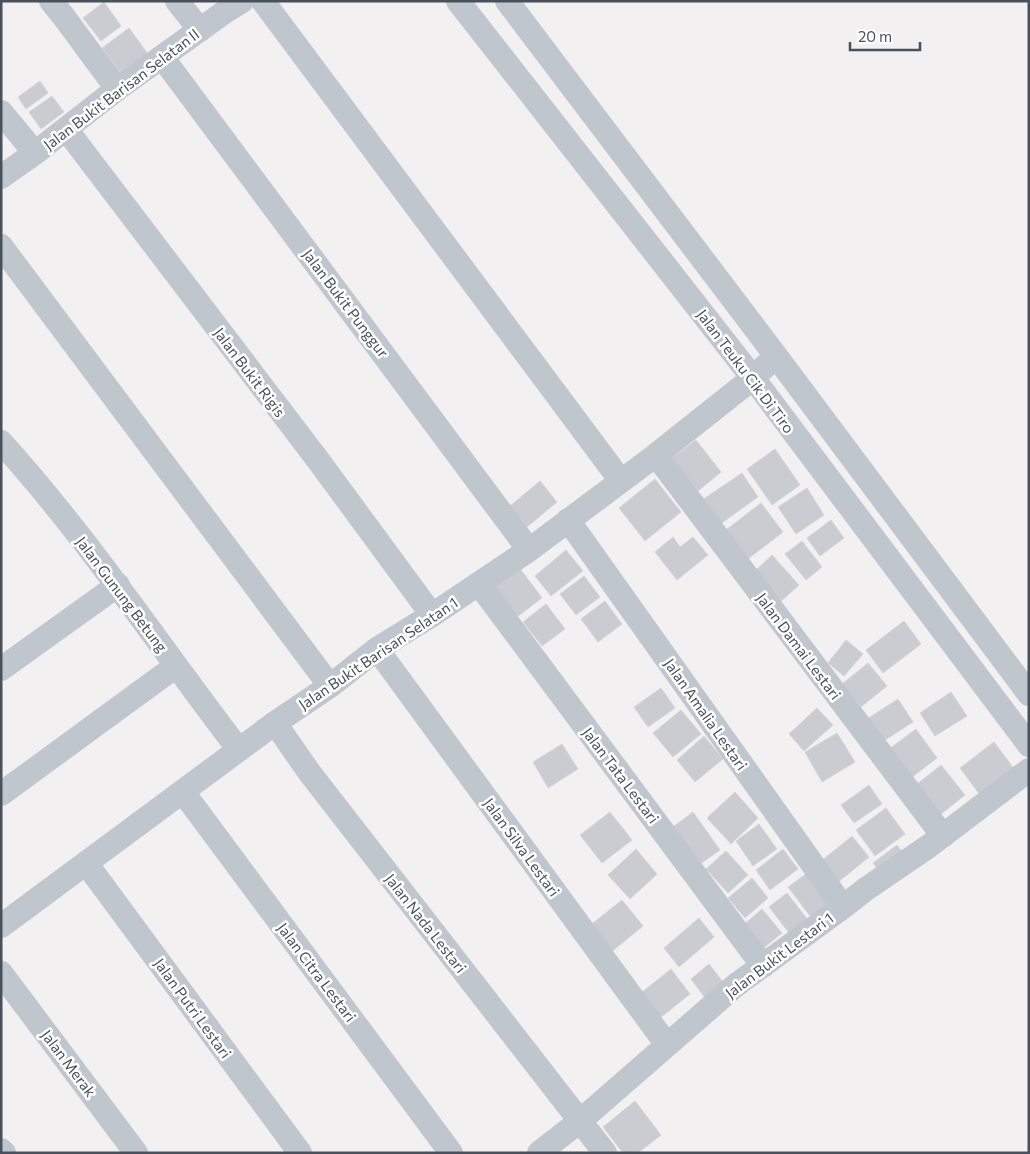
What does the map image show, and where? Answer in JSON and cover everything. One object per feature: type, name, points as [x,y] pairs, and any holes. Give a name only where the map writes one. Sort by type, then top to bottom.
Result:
[{"type":"street","points":[[51,1],[117,89]]},
{"type":"street","points":[[177,1],[200,30]]},
{"type":"street","name":"Jalan Bukit Barisan Selatan II","points":[[1,177],[117,89],[242,1]]},
{"type":"street","points":[[263,1],[621,481]]},
{"type":"street","name":"Jalan Teuku Cik Di Tiro","points":[[458,1],[753,378],[1029,745]]},
{"type":"street","points":[[507,1],[1029,694]]},
{"type":"street","name":"Jalan Bukit Punggur","points":[[162,57],[529,550]]},
{"type":"street","points":[[1,112],[35,153]]},
{"type":"street","name":"Jalan Bukit Rigis","points":[[66,129],[312,452],[432,616]]},
{"type":"street","points":[[1,246],[330,686]]},
{"type":"street","name":"Jalan Bukit Barisan Selatan 1","points":[[1,926],[378,649],[432,616],[529,550],[656,455],[753,378],[776,356]]},
{"type":"street","name":"Jalan Gunung Betung","points":[[1,442],[31,475],[118,585],[176,666],[240,750]]},
{"type":"street","name":"Jalan Damai Lestari","points":[[656,455],[943,836]]},
{"type":"street","name":"Jalan Amalia Lestari","points":[[568,520],[843,907]]},
{"type":"street","name":"Jalan Tata Lestari","points":[[479,584],[764,966]]},
{"type":"street","points":[[1,669],[118,585]]},
{"type":"street","name":"Jalan Silva Lestari","points":[[378,649],[667,1045]]},
{"type":"street","points":[[1,794],[176,666]]},
{"type":"street","name":"Jalan Nada Lestari","points":[[275,723],[310,772],[605,1153]]},
{"type":"street","name":"Jalan Bukit Lestari 1","points":[[539,1153],[580,1121],[736,985],[866,889],[943,836],[1029,770]]},
{"type":"street","name":"Jalan Citra Lestari","points":[[183,792],[451,1153]]},
{"type":"street","name":"Jalan Putri Lestari","points":[[86,863],[300,1153]]},
{"type":"street","name":"Jalan Merak","points":[[1,973],[136,1153]]},
{"type":"street","points":[[1,1150],[4,1153]]},
{"type":"building","points":[[104,2],[121,26],[101,41],[83,18]]},
{"type":"building","points":[[129,28],[148,54],[121,74],[102,48]]},
{"type":"building","points":[[40,81],[48,93],[26,109],[18,97]]},
{"type":"building","points":[[52,96],[64,112],[41,129],[29,112]]},
{"type":"building","points":[[696,440],[721,472],[698,491],[672,458]]},
{"type":"building","points":[[775,449],[800,485],[772,505],[747,469]]},
{"type":"building","points":[[742,473],[758,497],[719,525],[702,500]]},
{"type":"building","points":[[655,479],[681,512],[645,541],[619,508]]},
{"type":"building","points":[[540,481],[557,502],[527,527],[510,506]]},
{"type":"building","points":[[807,488],[824,515],[796,534],[778,507]]},
{"type":"building","points":[[761,503],[783,532],[748,559],[726,530]]},
{"type":"building","points":[[831,520],[844,538],[820,556],[807,538]]},
{"type":"building","points":[[673,537],[680,547],[693,537],[708,555],[677,580],[655,552]]},
{"type":"building","points":[[802,541],[822,567],[806,580],[785,554]]},
{"type":"building","points":[[566,550],[583,571],[551,596],[535,576]]},
{"type":"building","points":[[772,555],[799,585],[779,603],[753,573]]},
{"type":"building","points":[[518,566],[542,598],[517,617],[493,586]]},
{"type":"building","points":[[584,576],[600,597],[576,615],[560,594]]},
{"type":"building","points":[[605,601],[622,624],[598,642],[581,619]]},
{"type":"building","points":[[546,604],[565,629],[542,646],[523,622]]},
{"type":"building","points":[[904,621],[921,644],[883,673],[866,650]]},
{"type":"building","points":[[846,640],[863,654],[844,676],[828,663]]},
{"type":"building","points":[[868,663],[887,686],[861,707],[842,684]]},
{"type":"building","points":[[661,688],[675,708],[648,727],[634,707]]},
{"type":"building","points":[[951,692],[967,716],[935,736],[920,713]]},
{"type":"building","points":[[898,699],[913,722],[882,742],[867,719]]},
{"type":"building","points":[[817,708],[833,725],[804,751],[789,734]]},
{"type":"building","points":[[681,710],[701,734],[673,757],[653,733]]},
{"type":"building","points":[[916,729],[937,758],[911,778],[889,749]]},
{"type":"building","points":[[837,733],[855,762],[822,782],[805,752]]},
{"type":"building","points":[[704,736],[723,759],[695,782],[677,760]]},
{"type":"building","points":[[994,742],[1015,770],[980,795],[960,768]]},
{"type":"building","points":[[562,744],[578,769],[548,788],[533,762]]},
{"type":"building","points":[[941,765],[965,795],[940,815],[916,785]]},
{"type":"building","points":[[869,785],[882,804],[854,823],[841,805]]},
{"type":"building","points":[[735,792],[758,818],[731,844],[707,818]]},
{"type":"building","points":[[886,808],[905,834],[875,856],[856,830]]},
{"type":"building","points":[[610,812],[632,840],[602,863],[580,835]]},
{"type":"building","points":[[693,812],[720,850],[696,867],[670,829]]},
{"type":"building","points":[[759,824],[777,849],[753,866],[736,841]]},
{"type":"building","points":[[852,836],[869,857],[837,883],[820,862]]},
{"type":"building","points":[[897,845],[906,857],[882,875],[873,863]]},
{"type":"building","points":[[636,849],[657,874],[630,899],[608,875]]},
{"type":"building","points":[[783,849],[798,869],[770,890],[756,870]]},
{"type":"building","points":[[726,851],[748,875],[728,893],[706,869]]},
{"type":"building","points":[[806,874],[830,906],[813,920],[788,887]]},
{"type":"building","points":[[752,878],[768,898],[745,918],[728,898]]},
{"type":"building","points":[[787,893],[811,924],[793,938],[769,907]]},
{"type":"building","points":[[622,900],[643,926],[610,953],[588,927]]},
{"type":"building","points":[[762,909],[782,933],[760,951],[741,927]]},
{"type":"building","points":[[699,918],[714,937],[679,967],[664,948]]},
{"type":"building","points":[[709,964],[727,987],[708,1002],[691,979]]},
{"type":"building","points":[[671,969],[690,994],[660,1018],[641,993]]},
{"type":"building","points":[[635,1101],[661,1135],[638,1153],[623,1153],[603,1127]]}]
